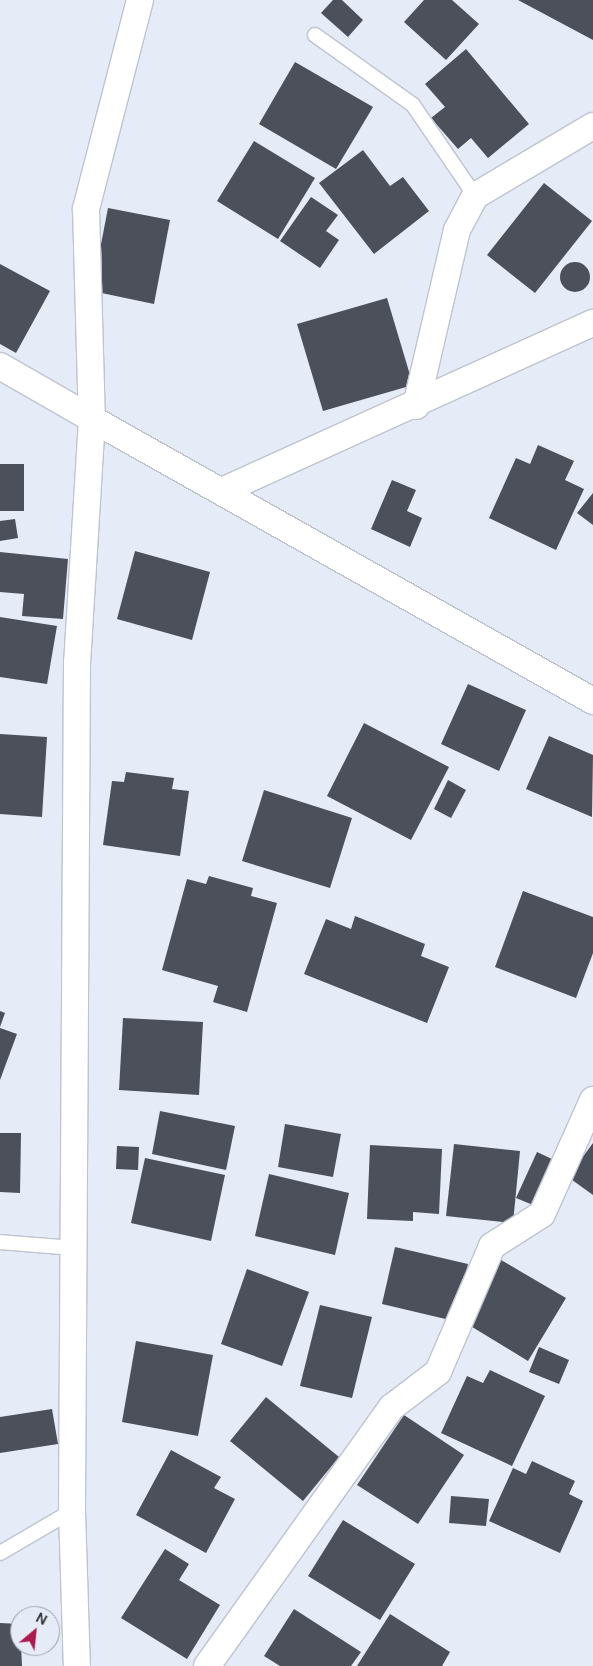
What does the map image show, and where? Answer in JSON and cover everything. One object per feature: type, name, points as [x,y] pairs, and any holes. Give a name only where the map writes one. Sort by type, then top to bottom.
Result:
[{"type":"street","points":[[76,1666],[72,1511],[77,662],[92,419],[86,210],[140,0]]},
{"type":"street","points":[[416,406],[457,230],[475,196],[593,126]]},
{"type":"street","points":[[222,491],[416,406],[593,323]]},
{"type":"street","points":[[0,366],[593,701]]},
{"type":"street","points":[[207,1666],[392,1407],[438,1372],[492,1246],[542,1214],[591,1110]]},
{"type":"lane","points":[[315,35],[413,105],[475,196]]},
{"type":"lane","points":[[0,1242],[73,1248]]},
{"type":"lane","points":[[0,1553],[72,1511]]},
{"type":"building","points":[[333,0],[342,0],[363,20],[348,37],[321,13]]},
{"type":"building","points":[[424,0],[452,0],[479,24],[446,60],[404,22]]},
{"type":"building","points":[[518,0],[593,0],[593,40]]},
{"type":"building","points":[[466,49],[529,124],[488,158],[471,138],[458,149],[431,118],[445,107],[425,84]]},
{"type":"building","points":[[295,62],[373,107],[336,169],[259,124]]},
{"type":"building","points":[[254,141],[315,178],[278,239],[217,201]]},
{"type":"building","points":[[363,150],[390,186],[403,177],[429,211],[374,254],[319,183]]},
{"type":"building","points":[[544,183],[592,221],[535,293],[487,255]]},
{"type":"building","points":[[311,197],[338,215],[326,231],[339,240],[320,268],[280,241]]},
{"type":"building","points":[[108,208],[170,220],[154,304],[92,291]]},
{"type":"building","points":[[575,262],[586,266],[590,277],[586,288],[575,292],[564,288],[560,277],[564,266]]},
{"type":"building","points":[[0,264],[50,291],[16,353],[0,344]]},
{"type":"building","points":[[387,298],[413,385],[323,411],[297,324]]},
{"type":"building","points":[[538,445],[574,461],[565,480],[584,489],[556,550],[489,518],[516,458],[530,464]]},
{"type":"building","points":[[0,464],[24,464],[24,511],[0,511]]},
{"type":"building","points":[[392,480],[416,490],[407,511],[422,518],[410,547],[371,529]]},
{"type":"building","points":[[593,493],[593,525],[577,513]]},
{"type":"building","points":[[15,519],[18,538],[0,541],[0,521]]},
{"type":"building","points":[[135,551],[210,572],[192,640],[117,619]]},
{"type":"building","points":[[0,552],[68,559],[63,619],[22,616],[24,594],[0,592]]},
{"type":"building","points":[[0,617],[57,626],[47,684],[0,677]]},
{"type":"building","points":[[468,684],[526,710],[499,771],[441,744]]},
{"type":"building","points":[[364,723],[449,767],[411,840],[327,796]]},
{"type":"building","points":[[0,734],[47,737],[42,817],[0,814]]},
{"type":"building","points":[[549,736],[593,755],[592,817],[526,789]]},
{"type":"building","points":[[126,772],[174,778],[172,789],[189,791],[180,856],[103,845],[112,781],[124,782]]},
{"type":"building","points":[[448,780],[466,790],[451,818],[434,809]]},
{"type":"building","points":[[264,790],[352,818],[330,888],[242,861]]},
{"type":"building","points":[[209,876],[253,888],[251,896],[277,903],[247,1012],[213,1002],[218,986],[162,970],[187,879],[206,884]]},
{"type":"building","points":[[523,891],[593,917],[593,953],[576,998],[495,967]]},
{"type":"building","points":[[355,916],[425,944],[421,956],[449,967],[427,1023],[304,974],[326,919],[351,929]]},
{"type":"building","points":[[0,1011],[5,1013],[0,1027]]},
{"type":"building","points":[[123,1018],[203,1022],[199,1095],[119,1090]]},
{"type":"building","points":[[0,1028],[17,1034],[0,1080]]},
{"type":"building","points":[[160,1111],[235,1126],[226,1170],[152,1154]]},
{"type":"building","points":[[285,1124],[341,1134],[333,1177],[278,1167]]},
{"type":"building","points":[[0,1133],[21,1133],[20,1193],[0,1192]]},
{"type":"building","points":[[593,1143],[593,1195],[568,1177]]},
{"type":"building","points":[[454,1144],[520,1151],[513,1223],[446,1216]]},
{"type":"building","points":[[370,1145],[442,1149],[439,1214],[413,1212],[413,1221],[367,1219]]},
{"type":"building","points":[[117,1146],[139,1147],[138,1170],[116,1169]]},
{"type":"building","points":[[537,1152],[554,1160],[533,1205],[516,1198]]},
{"type":"building","points":[[145,1158],[225,1175],[211,1241],[131,1223]]},
{"type":"building","points":[[269,1174],[349,1193],[335,1255],[255,1236]]},
{"type":"building","points":[[395,1247],[468,1264],[454,1321],[382,1304]]},
{"type":"building","points":[[501,1260],[566,1298],[528,1361],[464,1322]]},
{"type":"building","points":[[247,1269],[309,1292],[282,1366],[221,1344]]},
{"type":"building","points":[[320,1305],[372,1317],[352,1398],[300,1386]]},
{"type":"building","points":[[136,1341],[213,1355],[198,1436],[122,1422]]},
{"type":"building","points":[[539,1347],[569,1360],[559,1384],[529,1372]]},
{"type":"building","points":[[490,1370],[545,1396],[512,1466],[441,1433],[467,1376],[483,1383]]},
{"type":"building","points":[[266,1397],[339,1457],[303,1501],[230,1441]]},
{"type":"building","points":[[52,1409],[58,1444],[0,1453],[0,1417]]},
{"type":"building","points":[[404,1415],[464,1455],[418,1524],[357,1485]]},
{"type":"building","points":[[171,1450],[221,1477],[214,1488],[235,1499],[206,1553],[136,1515]]},
{"type":"building","points":[[532,1461],[575,1481],[569,1494],[583,1501],[560,1553],[489,1521],[513,1468],[526,1474]]},
{"type":"building","points":[[451,1496],[489,1499],[486,1526],[449,1523]]},
{"type":"building","points":[[343,1520],[415,1564],[380,1620],[308,1576]]},
{"type":"building","points":[[165,1549],[189,1564],[179,1580],[220,1605],[187,1659],[121,1618]]},
{"type":"building","points":[[294,1609],[361,1652],[351,1666],[280,1666],[264,1656]]},
{"type":"building","points":[[390,1614],[450,1652],[442,1666],[357,1666]]},
{"type":"building","points":[[0,1623],[10,1624],[10,1656],[22,1656],[22,1666],[0,1666]]}]
